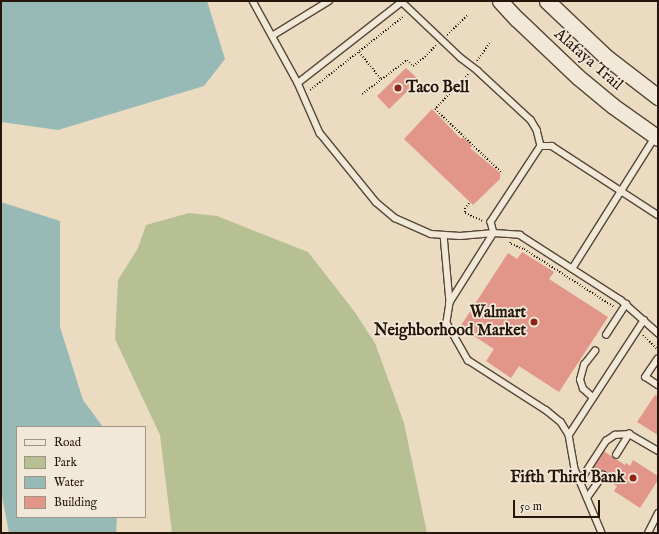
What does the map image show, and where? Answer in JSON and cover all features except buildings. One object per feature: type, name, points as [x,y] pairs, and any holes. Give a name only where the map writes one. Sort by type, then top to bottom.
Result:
[{"type":"main road","name":"Alafaya Trail","points":[[500,1],[517,20],[578,77],[613,106],[657,137]]},
{"type":"main road","name":"Alafaya Trail","points":[[547,1],[606,57],[658,97]]},
{"type":"lane","points":[[253,1],[298,83],[320,134],[376,202],[395,218],[431,234],[460,236],[494,232],[520,235],[626,304],[658,333]]},
{"type":"lane","points":[[272,36],[329,1]]},
{"type":"lane","points":[[298,83],[402,1],[441,40],[531,120],[537,130],[541,146],[491,222],[494,232],[450,303]]},
{"type":"lane","points":[[572,269],[657,137]]},
{"type":"lane","points":[[541,146],[552,146],[658,215]]},
{"type":"lane","points":[[444,234],[450,303],[447,323],[468,360],[546,410],[561,422],[569,435],[575,469],[602,533]]},
{"type":"lane","points":[[606,335],[626,304]]},
{"type":"lane","points":[[569,435],[644,320]]},
{"type":"lane","points":[[594,398],[583,389],[580,380],[584,365],[595,351]]},
{"type":"lane","points":[[658,359],[646,377],[658,385]]},
{"type":"lane","points":[[580,481],[606,440],[615,435],[629,434],[658,451]]},
{"type":"lane","points":[[616,455],[629,434]]},
{"type":"lane","points":[[587,498],[603,475]]},
{"type":"lane","points":[[648,533],[658,514]]},
{"type":"path","points":[[303,96],[411,11]]},
{"type":"path","points":[[362,94],[406,60],[413,66],[425,57],[468,15]]},
{"type":"path","points":[[491,41],[483,50],[473,67],[435,109],[502,173]]},
{"type":"path","points":[[359,52],[381,79]]},
{"type":"path","points":[[469,203],[465,208],[465,213],[491,222]]},
{"type":"path","points":[[510,234],[511,244],[524,249],[614,307],[620,313]]},
{"type":"path","points":[[638,329],[658,350]]},
{"type":"green space","points":[[189,213],[217,216],[308,252],[354,311],[375,343],[404,423],[427,533],[172,533],[160,435],[115,339],[118,280],[138,248],[146,225]]},
{"type":"water","points":[[1,1],[207,1],[225,59],[204,86],[58,130],[1,122]]},
{"type":"water","points":[[1,202],[60,221],[60,327],[83,400],[102,426],[16,426],[16,518],[117,518],[116,533],[9,533],[1,491]]},
{"type":"place","name":"Taco Bell","points":[[398,88]]},
{"type":"place","name":"Walmart Neighborhood Market","points":[[534,322]]},
{"type":"place","name":"Fifth Third Bank","points":[[633,478]]}]
